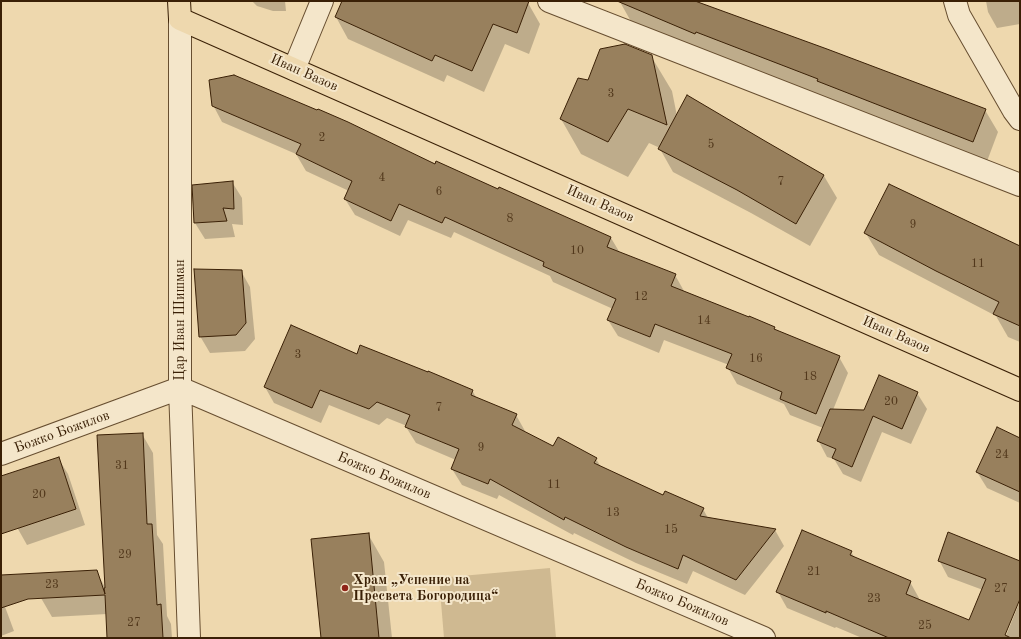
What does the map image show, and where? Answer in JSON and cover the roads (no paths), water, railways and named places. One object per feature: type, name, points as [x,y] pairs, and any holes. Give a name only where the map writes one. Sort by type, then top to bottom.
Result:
[{"type":"main road","name":"Иван Вазов","points":[[180,10],[294,69],[1020,390]]},
{"type":"street","points":[[294,69],[322,1]]},
{"type":"street","points":[[549,1],[1020,185]]},
{"type":"street","points":[[955,1],[959,15],[1020,119]]},
{"type":"street","name":"Цар Иван Шишман","points":[[180,10],[180,388],[189,638]]},
{"type":"street","name":"Божко Божилов","points":[[1,454],[180,388],[764,638]]},
{"type":"place","name":"Храм „Успение на Пресвета Богородица“","points":[[345,588]]}]
